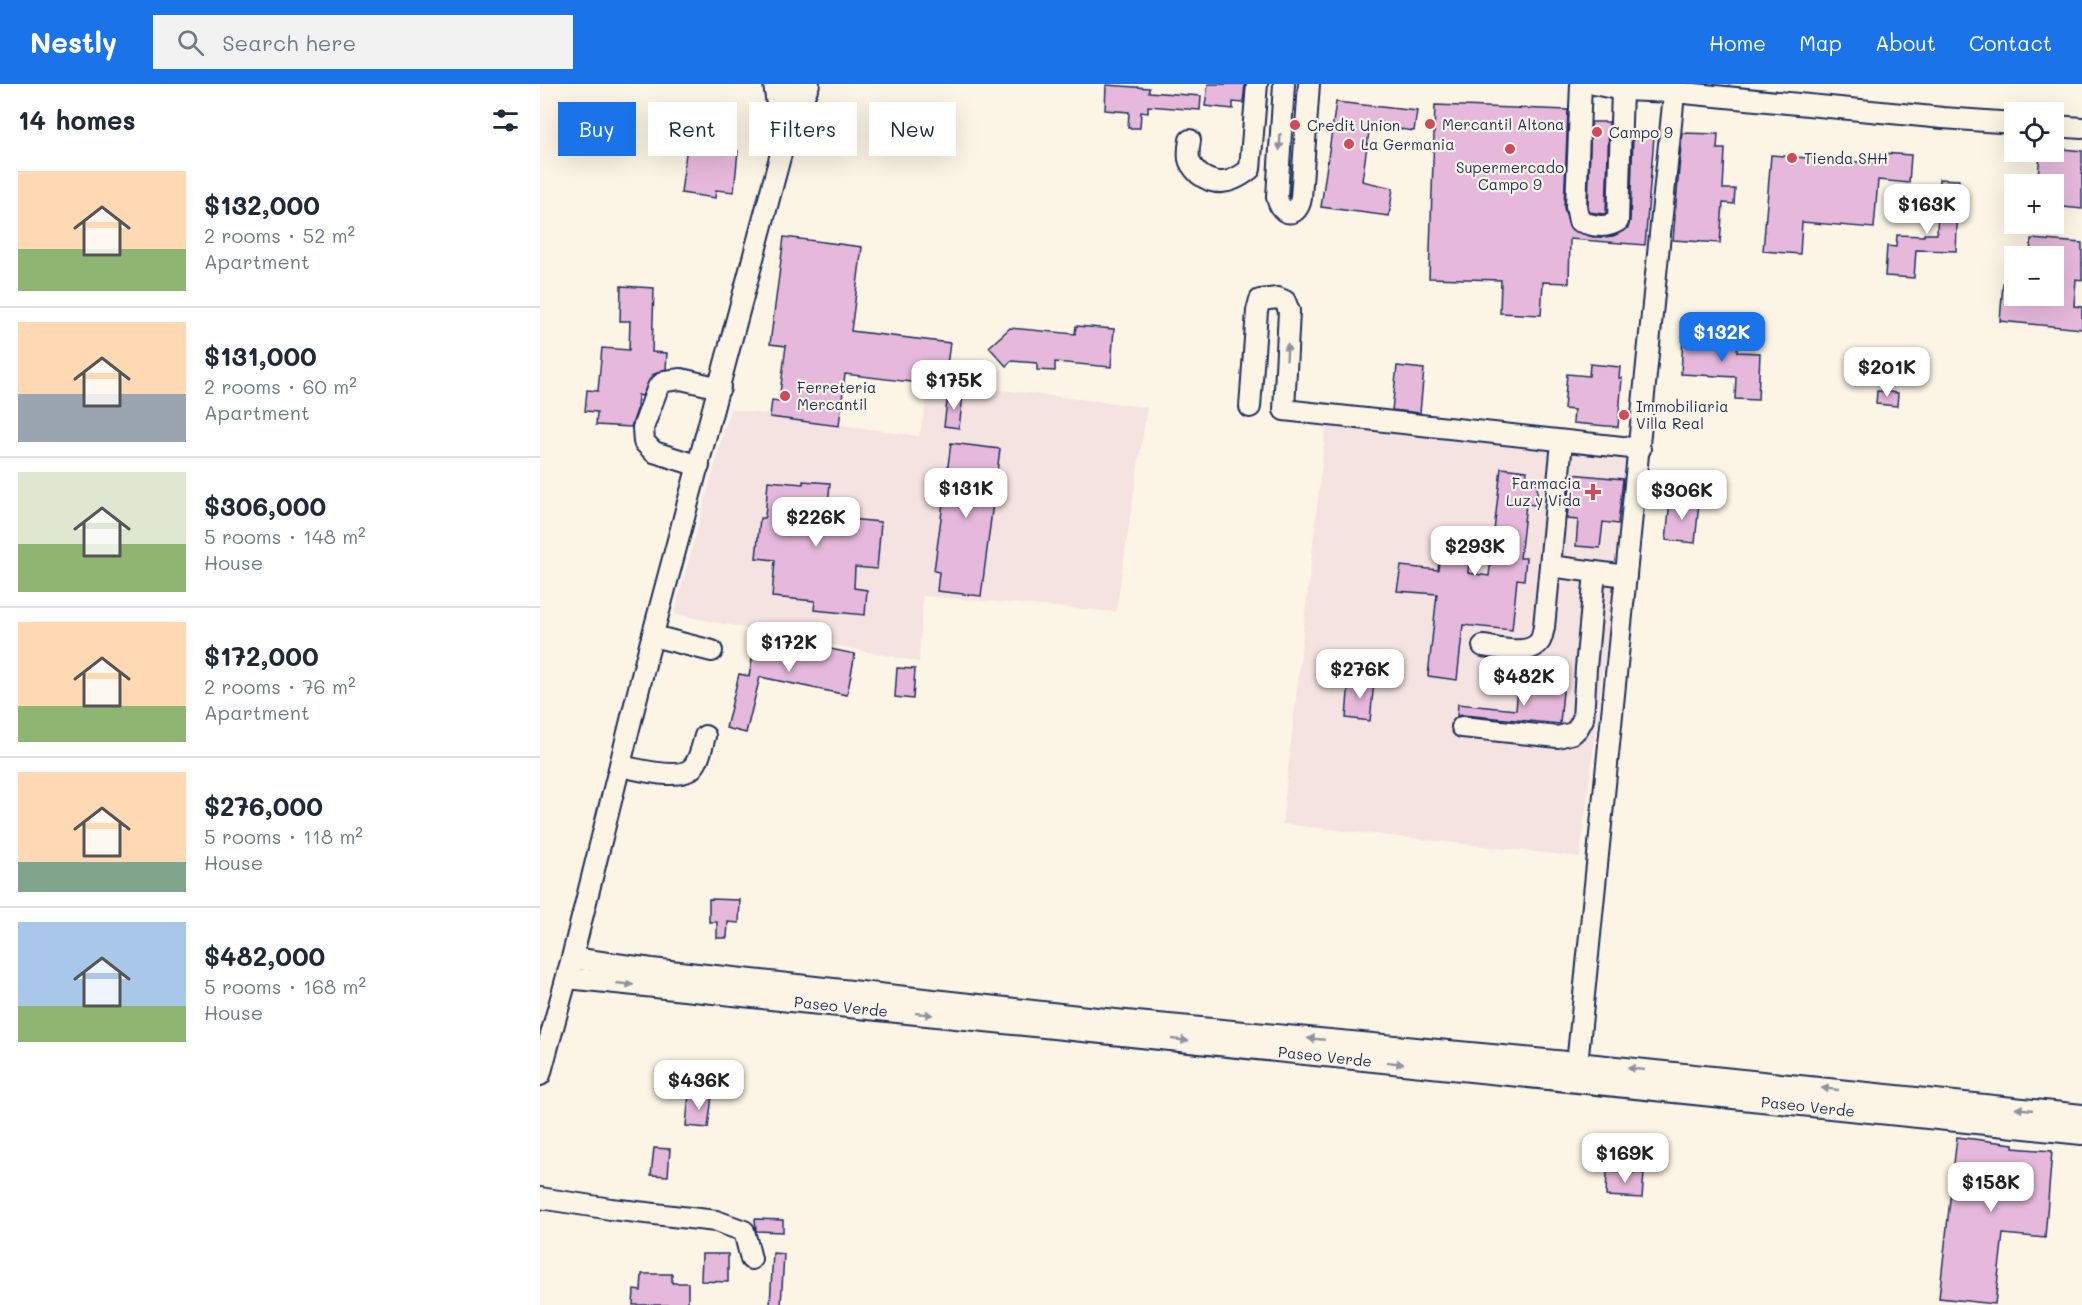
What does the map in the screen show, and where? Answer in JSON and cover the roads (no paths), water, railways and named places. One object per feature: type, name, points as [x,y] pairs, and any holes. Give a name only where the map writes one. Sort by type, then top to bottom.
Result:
[{"type":"street","points":[[774,84],[777,102]]},
{"type":"street","points":[[787,102],[789,84]]},
{"type":"street","points":[[801,102],[809,84]]},
{"type":"street","points":[[1190,140],[1189,160],[1195,170],[1209,182],[1239,178],[1250,169],[1257,84]]},
{"type":"street","points":[[1284,84],[1277,197],[1279,206],[1283,211],[1289,212],[1295,211],[1300,206],[1309,84]]},
{"type":"street","points":[[1581,84],[1576,206],[1579,221],[1591,225],[1610,226],[1618,221],[1622,90]]},
{"type":"street","points":[[1594,84],[1622,90],[1674,88],[1931,117],[2004,122]]},
{"type":"street","points":[[1576,1073],[1640,450],[1674,88]]},
{"type":"street","points":[[2064,127],[2082,128]]},
{"type":"street","points":[[540,1075],[780,156]]},
{"type":"street","points":[[1250,407],[1257,311],[1260,300],[1278,298],[1285,302],[1289,311],[1284,411],[1640,450]]},
{"type":"street","points":[[699,466],[654,452],[644,442],[643,428],[658,387],[665,381],[681,379],[720,388]]},
{"type":"street","points":[[1483,646],[1521,650],[1532,648],[1540,641],[1544,627],[1562,442]]},
{"type":"street","points":[[1550,566],[1626,576]]},
{"type":"street","points":[[1462,727],[1558,737],[1567,735],[1578,728],[1583,719],[1595,573]]},
{"type":"street","points":[[653,636],[712,651]]},
{"type":"street","points":[[620,766],[682,774],[692,768],[705,736]]},
{"type":"street","name":"Paseo Verde","points":[[572,958],[1114,1027]]},
{"type":"street","name":"Paseo Verde","points":[[567,978],[1114,1027],[1930,1109],[2082,1134]]},
{"type":"street","name":"Paseo Verde","points":[[1930,1109],[2082,1115]]},
{"type":"street","points":[[540,1198],[717,1221],[744,1231],[751,1259]]},
{"type":"place","name":"Mercantil Altona","points":[[1430,124]]},
{"type":"place","name":"Credit Union","points":[[1295,125]]},
{"type":"place","name":"Campo 9","points":[[1597,132]]},
{"type":"place","name":"La Germania","points":[[1349,144]]},
{"type":"place","name":"Supermercado Campo 9","points":[[1510,149]]},
{"type":"place","name":"Tienda SHH","points":[[1792,158]]},
{"type":"place","name":"Ferreteria Mercantil","points":[[785,396]]},
{"type":"place","name":"Immobiliaria Villa Real","points":[[1624,415]]},
{"type":"place","name":"Farmacia Luz y Vida","points":[[1593,492]]}]
